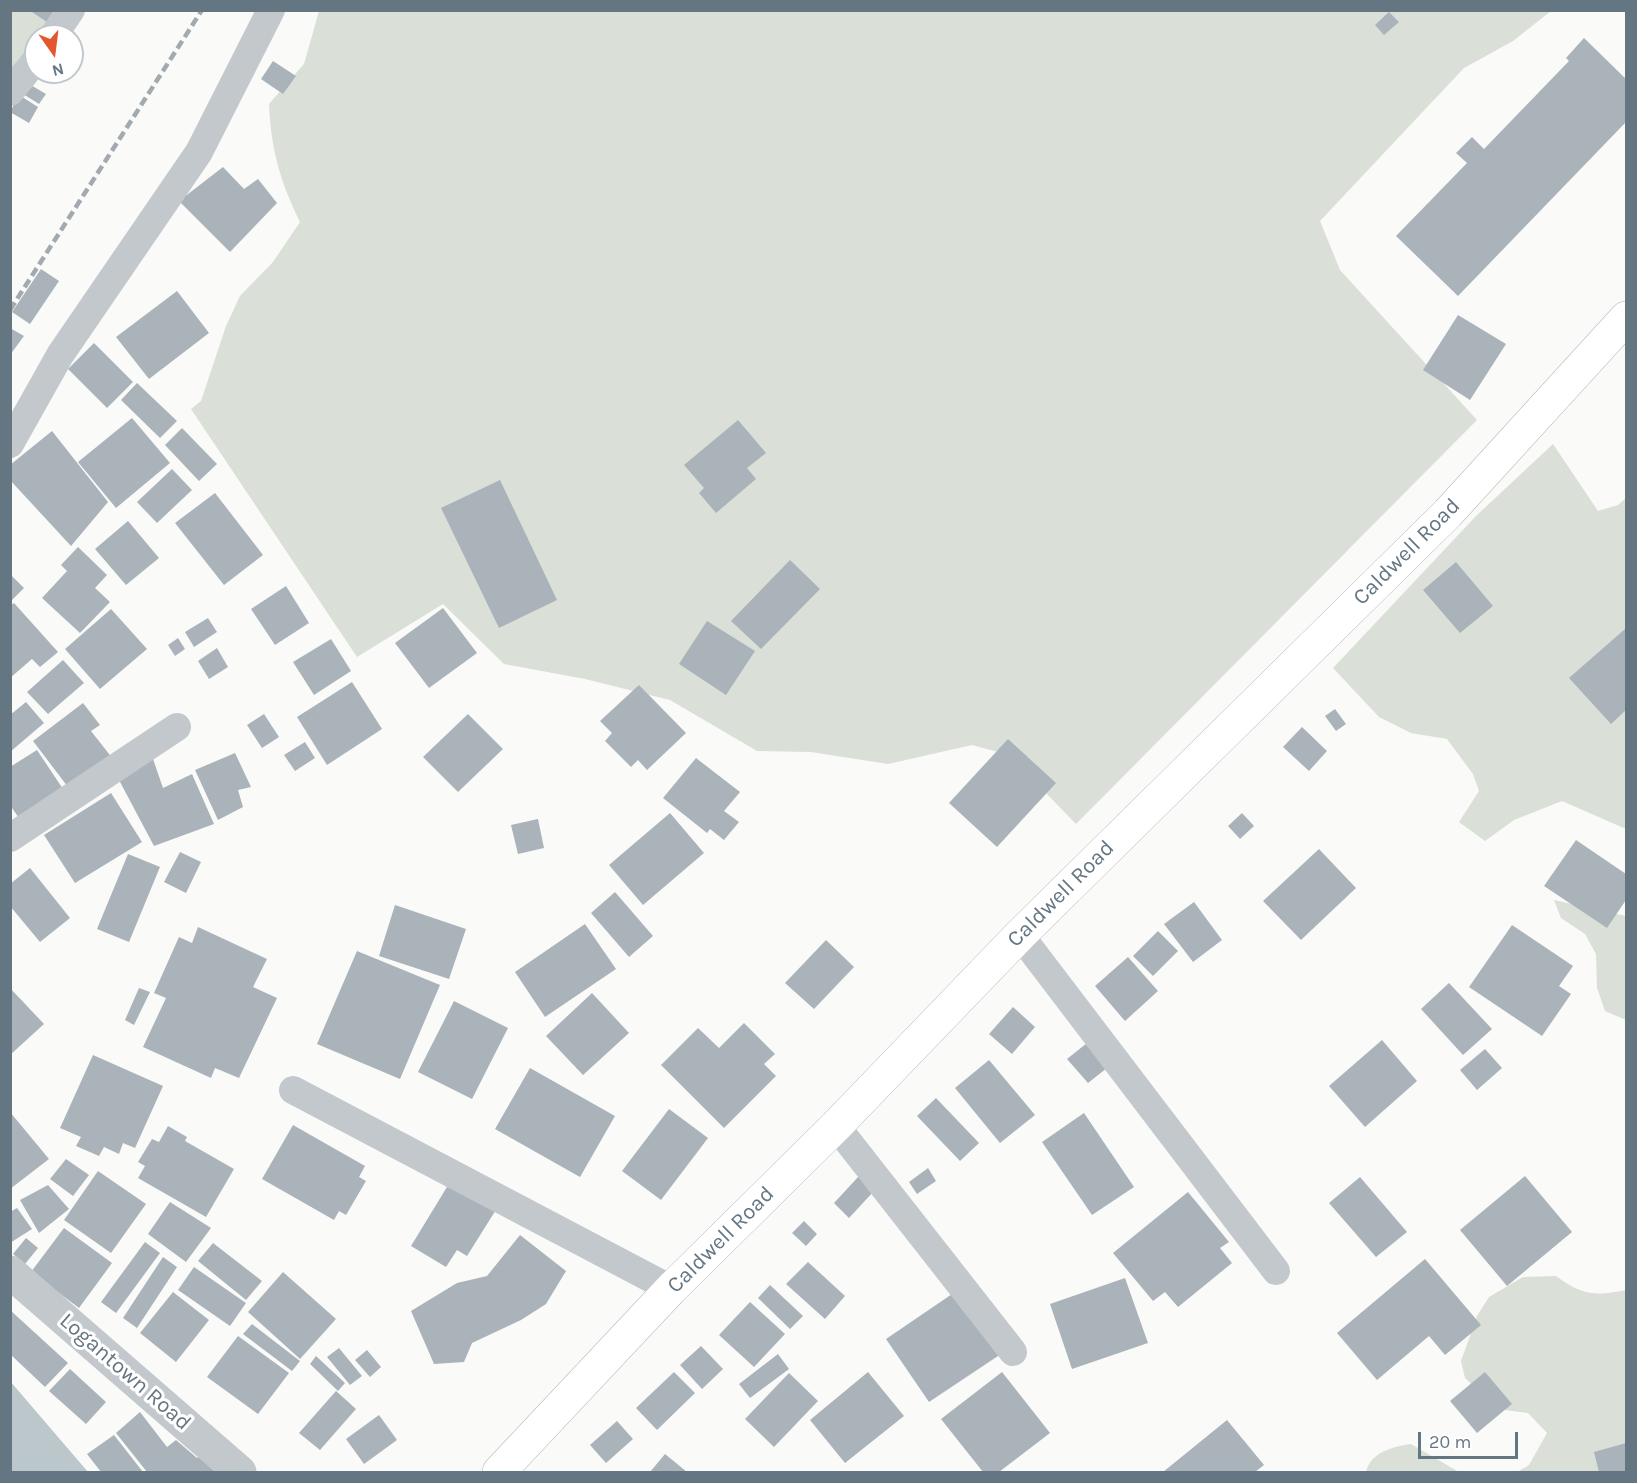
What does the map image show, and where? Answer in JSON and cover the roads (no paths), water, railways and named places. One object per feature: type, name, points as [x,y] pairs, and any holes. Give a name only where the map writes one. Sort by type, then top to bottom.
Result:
[{"type":"main road","name":"Caldwell Road","points":[[499,1473],[671,1289],[836,1126],[1020,935],[1448,513],[1626,318]]},
{"type":"street","points":[[61,24],[70,10]]},
{"type":"street","points":[[10,444],[60,355],[199,152],[271,10]]},
{"type":"street","points":[[10,92],[24,75]]},
{"type":"street","points":[[10,838],[177,727]]},
{"type":"street","points":[[1020,935],[1276,1271]]},
{"type":"street","points":[[293,1090],[671,1289]]},
{"type":"street","points":[[836,1126],[1013,1352]]},
{"type":"street","name":"Logantown Road","points":[[10,1272],[240,1473]]},
{"type":"railway","points":[[10,310],[202,10]]}]
